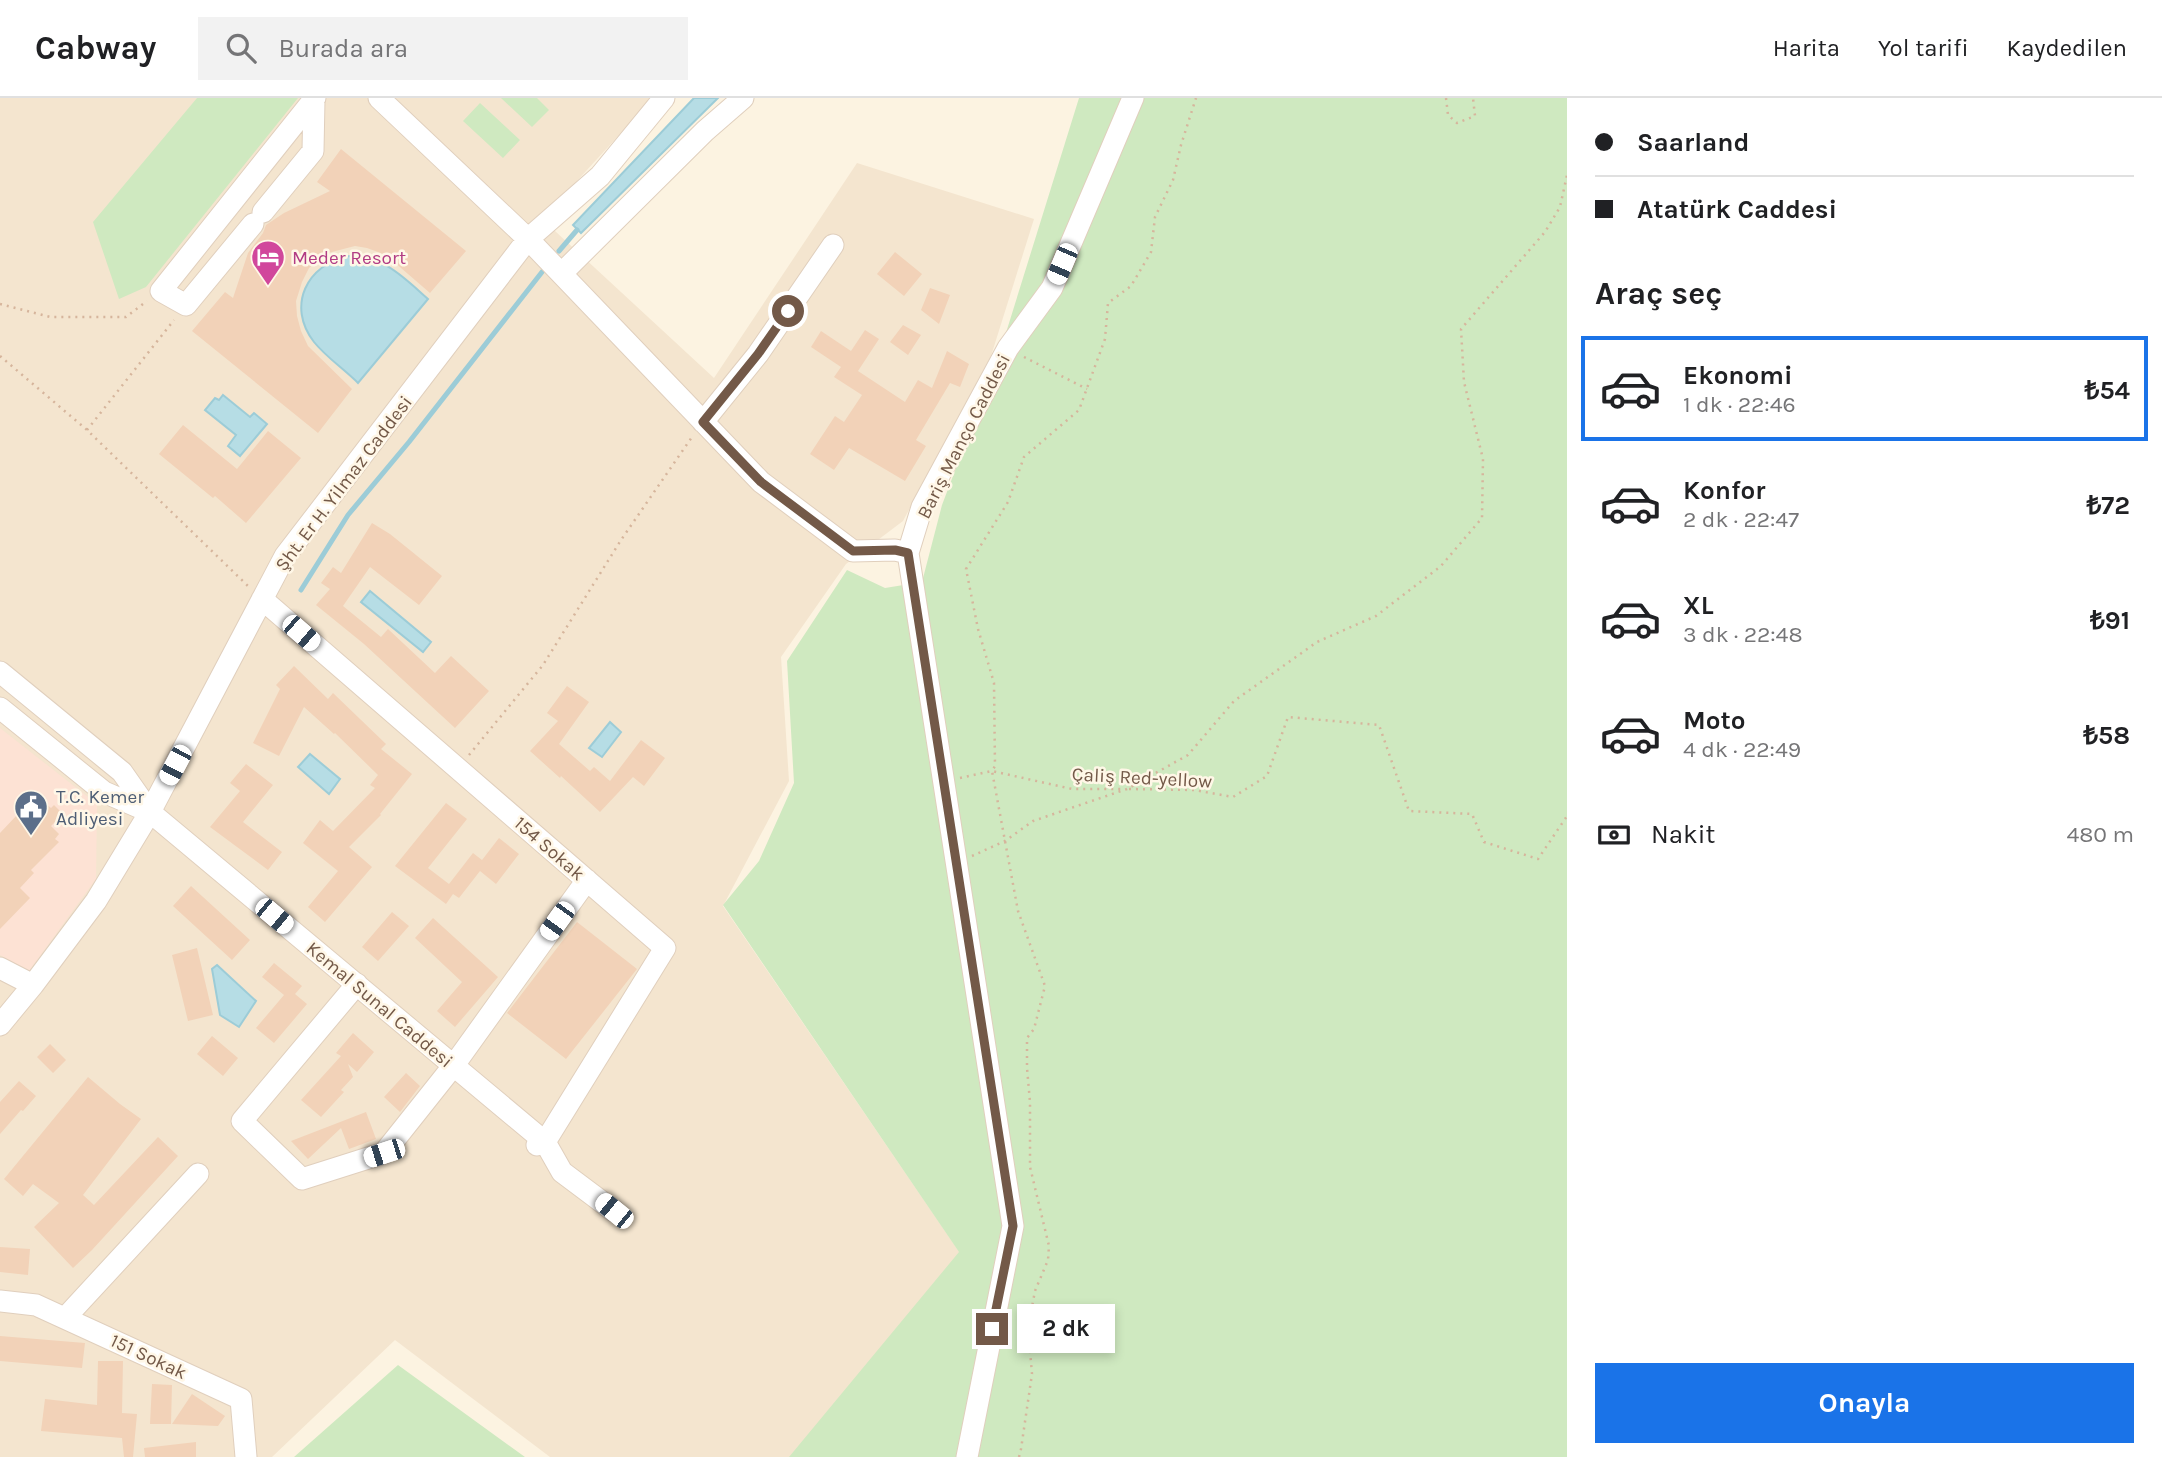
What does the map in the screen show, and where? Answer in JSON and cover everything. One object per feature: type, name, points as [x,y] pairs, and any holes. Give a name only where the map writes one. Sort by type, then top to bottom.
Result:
[{"type":"street","points":[[379,98],[562,273],[761,482],[853,551],[895,550],[908,553],[1013,1226],[967,1457]]},
{"type":"street","name":"Şht. Er H. Yilmaz Caddesi","points":[[0,1025],[96,901],[150,812],[285,556],[528,239],[600,176],[664,98]]},
{"type":"street","points":[[562,273],[705,131],[743,98]]},
{"type":"street","name":"Bariş Manço Caddesi","points":[[908,553],[922,507],[1008,348],[1052,288],[1133,98]]},
{"type":"street","points":[[314,99],[313,151],[186,305],[161,291],[314,99]]},
{"type":"street","points":[[703,422],[758,354],[833,245]]},
{"type":"street","name":"154 Sokak","points":[[262,598],[665,948],[541,1143]]},
{"type":"street","name":"Kemal Sunal Caddesi","points":[[0,672],[122,772],[150,812],[454,1065],[541,1143],[562,1172],[614,1211]]},
{"type":"street","name":"Kemal Sunal Caddesi","points":[[0,708],[104,792],[150,812]]},
{"type":"street","points":[[35,736],[53,716]]},
{"type":"street","points":[[356,984],[242,1121],[302,1179],[384,1153],[454,1065],[587,880]]},
{"type":"street","points":[[0,968],[33,985]]},
{"type":"street","points":[[65,1318],[198,1174]]},
{"type":"street","name":"151 Sokak","points":[[0,1301],[36,1305],[241,1399],[247,1457]]},
{"type":"path","points":[[1018,1457],[1032,1374],[1028,1328],[1035,1291],[1048,1259],[1049,1246],[1030,1167],[1027,1068],[1027,1038],[1034,1029],[1045,986],[1018,911],[992,771],[995,766],[994,683],[978,629],[966,569],[1008,502],[1024,457],[1079,410],[1105,339],[1108,303],[1131,286],[1151,251],[1155,217],[1173,180],[1196,98]]},
{"type":"path","points":[[1446,98],[1447,115],[1457,123],[1475,116],[1474,98]]},
{"type":"path","points":[[956,863],[1005,841],[1033,821],[1127,789],[1188,755],[1234,701],[1317,642],[1376,616],[1441,566],[1482,518],[1483,459],[1464,382],[1461,329],[1545,232],[1560,207],[1567,175]]},
{"type":"path","points":[[0,304],[50,317],[126,317],[161,291]]},
{"type":"path","points":[[87,430],[186,305]]},
{"type":"path","points":[[1008,348],[1087,389]]},
{"type":"path","points":[[0,356],[87,430],[262,598]]},
{"type":"path","points":[[458,769],[543,665],[621,540],[703,422]]},
{"type":"path","name":"Çaliş Red-yellow","points":[[944,781],[992,771],[1072,789],[1194,790],[1233,797],[1267,776],[1288,717],[1379,724],[1409,811],[1472,814],[1484,842],[1538,859],[1567,816]]},
{"type":"shaded area","points":[[0,98],[653,98],[542,219],[714,378],[857,163],[1034,219],[991,356],[903,521],[846,564],[781,657],[789,781],[723,906],[960,1253],[899,1457],[550,1457],[395,1340],[272,1457],[0,1457]]},
{"type":"shaded area","points":[[0,728],[97,804],[96,879],[29,971],[0,955]]},
{"type":"green space","points":[[197,98],[298,98],[146,287],[119,299],[93,222]]},
{"type":"green space","points":[[501,98],[537,98],[549,110],[532,127]]},
{"type":"green space","points":[[1079,98],[1567,98],[1567,1457],[789,1457],[959,1252],[723,905],[759,861],[794,783],[787,661],[847,570],[885,588],[922,582],[942,505],[1000,352]]},
{"type":"green space","points":[[480,103],[520,140],[503,158],[463,121]]},
{"type":"green space","points":[[398,1365],[525,1457],[294,1457]]},
{"type":"water","points":[[694,98],[718,98],[581,233],[573,225]]},
{"type":"water","points":[[349,256],[383,264],[428,299],[358,383],[314,342],[302,315],[305,288],[312,277],[334,261]]},
{"type":"water","points":[[223,395],[250,417],[254,413],[267,424],[240,456],[228,446],[236,435],[205,410],[215,398],[219,400]]},
{"type":"water","points":[[370,591],[431,642],[423,652],[361,602]]},
{"type":"water","points":[[610,722],[621,732],[602,757],[589,748]]},
{"type":"water","points":[[310,754],[340,779],[329,794],[298,767]]},
{"type":"water","points":[[217,965],[256,1001],[239,1027],[220,1015],[212,969]]},
{"type":"building","name":"Meder Resort","points":[[341,149],[466,251],[430,293],[386,255],[367,248],[355,246],[324,254],[309,268],[296,301],[301,331],[308,346],[352,389],[318,433],[192,331],[225,292],[233,298],[248,253],[266,225],[284,213],[330,191],[317,182]]},
{"type":"building","points":[[895,252],[922,274],[904,296],[877,274]]},
{"type":"building","points":[[930,288],[950,295],[939,324],[921,310]]},
{"type":"building","points":[[903,325],[921,335],[908,355],[890,342]]},
{"type":"building","points":[[865,330],[879,339],[858,371],[905,402],[918,380],[932,388],[947,351],[969,364],[960,387],[950,383],[916,440],[926,446],[905,481],[849,448],[834,470],[810,454],[835,416],[844,422],[862,395],[834,377],[841,367],[811,347],[821,331],[851,351]]},
{"type":"building","points":[[183,425],[237,469],[268,431],[301,458],[246,523],[159,454]]},
{"type":"building","points":[[372,523],[442,576],[419,605],[370,567],[343,606],[381,637],[388,629],[435,673],[451,656],[489,691],[455,728],[364,644],[316,605],[330,589],[321,583],[333,567],[341,573]]},
{"type":"building","points":[[294,666],[328,699],[333,693],[386,744],[381,749],[412,774],[381,815],[349,847],[372,867],[325,922],[308,907],[338,871],[303,843],[320,820],[333,831],[375,788],[370,785],[378,775],[304,707],[279,756],[253,743],[280,689],[276,685]]},
{"type":"building","points":[[567,686],[589,702],[559,744],[590,771],[594,767],[610,781],[641,740],[665,758],[644,786],[633,777],[600,812],[530,751],[558,721],[547,713]]},
{"type":"building","points":[[246,764],[273,785],[243,822],[282,852],[268,870],[210,827],[240,791],[230,783]]},
{"type":"building","points":[[44,802],[51,808],[54,805],[63,814],[51,826],[59,834],[55,839],[59,842],[31,870],[34,873],[20,888],[30,898],[0,929],[0,833],[17,815],[19,817],[26,810],[31,816]]},
{"type":"building","points":[[446,803],[467,819],[428,868],[449,884],[473,853],[482,860],[499,838],[519,854],[496,884],[480,871],[459,898],[453,894],[446,904],[395,866]]},
{"type":"building","points":[[191,886],[250,940],[232,960],[173,906]]},
{"type":"building","points":[[392,912],[409,926],[378,961],[362,947]]},
{"type":"building","points":[[433,918],[498,977],[455,1027],[437,1011],[462,982],[415,938]]},
{"type":"building","points":[[577,922],[637,969],[566,1059],[507,1013]]},
{"type":"building","points":[[197,948],[213,1015],[188,1021],[172,955]]},
{"type":"building","points":[[274,963],[302,986],[295,994],[307,1004],[274,1043],[256,1028],[284,995],[262,977]]},
{"type":"building","points":[[353,1033],[374,1052],[357,1072],[348,1064],[353,1077],[341,1090],[344,1092],[321,1117],[301,1100],[341,1056],[336,1053]]},
{"type":"building","points":[[212,1036],[238,1058],[223,1076],[197,1054]]},
{"type":"building","points":[[50,1044],[66,1060],[53,1073],[37,1057]]},
{"type":"building","points":[[406,1073],[420,1086],[400,1112],[384,1097]]},
{"type":"building","points":[[88,1077],[141,1119],[83,1195],[94,1205],[158,1137],[178,1156],[73,1268],[34,1227],[59,1203],[33,1184],[23,1196],[4,1179]]},
{"type":"building","points":[[19,1081],[36,1096],[0,1134],[0,1102]]},
{"type":"building","points":[[366,1112],[376,1139],[349,1149],[341,1128],[308,1159],[291,1141]]},
{"type":"building","points":[[0,1247],[30,1249],[28,1275],[0,1272]]},
{"type":"building","points":[[0,1336],[85,1343],[82,1368],[0,1361]]},
{"type":"building","points":[[98,1361],[123,1361],[122,1413],[137,1414],[133,1457],[124,1457],[122,1438],[41,1431],[45,1399],[97,1405]]},
{"type":"building","points":[[152,1384],[172,1385],[171,1424],[150,1424]]},
{"type":"building","points":[[192,1394],[225,1416],[218,1426],[172,1424]]},
{"type":"building","points":[[196,1442],[196,1457],[145,1457],[144,1448]]},
{"type":"waterway","points":[[559,251],[577,230]]},
{"type":"waterway","points":[[301,590],[348,515],[409,442],[542,272]]},
{"type":"place","name":"Meder Resort","points":[[268,287]]},
{"type":"place","name":"T.C. Kemer Adliyesi","points":[[31,837]]},
{"type":"route","points":[[788,311],[758,354],[703,422],[761,482],[853,551],[895,550],[908,553],[1013,1226],[992,1329]]}]
